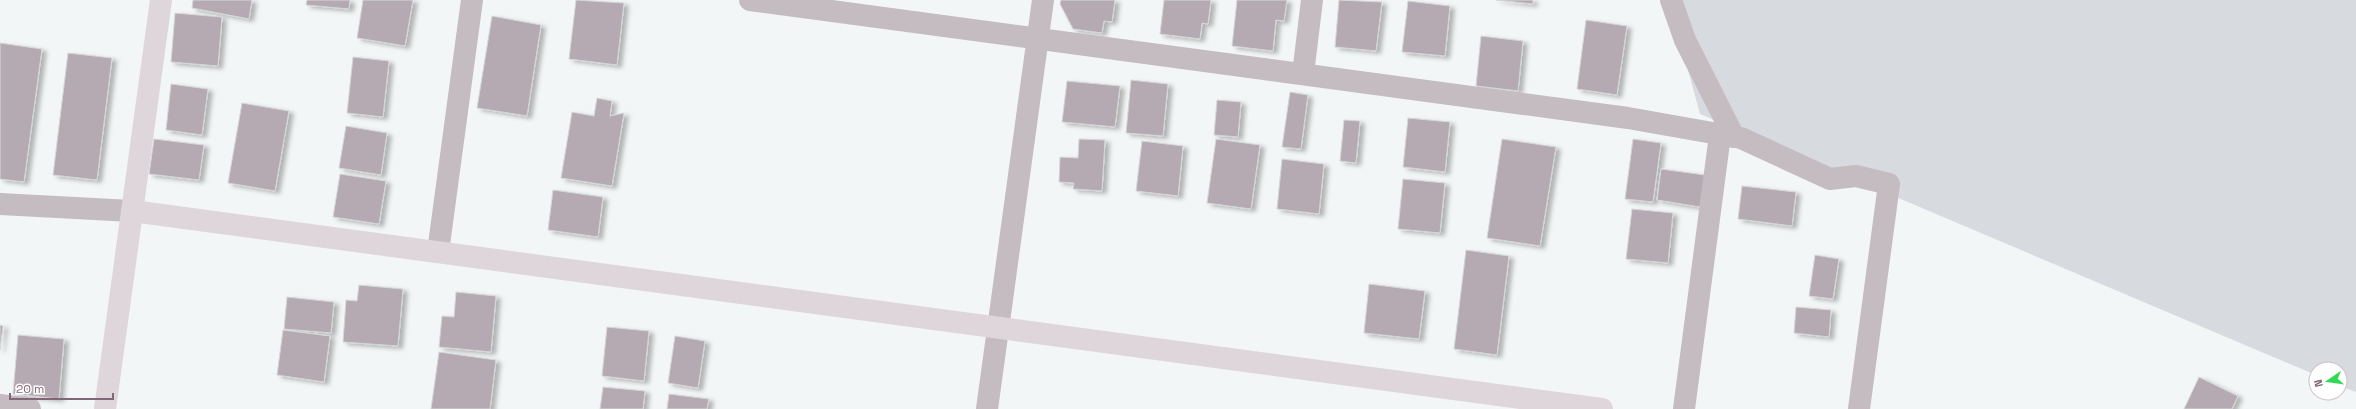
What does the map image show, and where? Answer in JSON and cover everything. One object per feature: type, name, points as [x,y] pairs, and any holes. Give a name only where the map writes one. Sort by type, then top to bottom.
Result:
[{"type":"street","points":[[105,409],[161,0]]},
{"type":"street","points":[[438,252],[472,0]]},
{"type":"street","points":[[750,0],[1628,118],[1741,138],[1830,179],[1856,176],[1889,184],[1859,409]]},
{"type":"street","points":[[987,409],[1038,39],[1042,0]]},
{"type":"street","points":[[1303,74],[1312,0]]},
{"type":"street","points":[[1671,0],[1685,40],[1727,136],[1684,409]]},
{"type":"street","points":[[0,204],[132,211],[1602,409]]},
{"type":"street","points":[[0,405],[30,409]]},
{"type":"shaded area","points":[[1669,0],[2356,0],[2356,392],[2348,389],[2348,361],[2308,361],[2308,372],[1700,114]]},
{"type":"building","points":[[193,0],[252,0],[249,19],[192,8]]},
{"type":"building","points":[[307,0],[350,0],[349,9],[306,5]]},
{"type":"building","points":[[363,0],[413,0],[405,46],[357,38]]},
{"type":"building","points":[[576,0],[624,3],[617,65],[569,59]]},
{"type":"building","points":[[1061,0],[1115,0],[1112,22],[1104,21],[1102,33],[1073,29],[1060,4]]},
{"type":"building","points":[[1164,0],[1211,0],[1208,24],[1202,23],[1200,39],[1160,34]]},
{"type":"building","points":[[1237,0],[1287,0],[1284,21],[1276,20],[1273,51],[1232,46]]},
{"type":"building","points":[[1339,0],[1382,2],[1376,51],[1335,47]]},
{"type":"building","points":[[1496,0],[1533,0],[1533,4]]},
{"type":"building","points":[[1408,1],[1450,6],[1445,56],[1402,52]]},
{"type":"building","points":[[175,13],[222,17],[218,66],[171,62]]},
{"type":"building","points":[[492,16],[541,25],[527,116],[477,108]]},
{"type":"building","points":[[1586,20],[1627,26],[1617,95],[1577,89]]},
{"type":"building","points":[[1481,36],[1523,41],[1518,91],[1476,86]]},
{"type":"building","points":[[0,43],[42,49],[24,182],[0,179]]},
{"type":"building","points":[[68,53],[112,58],[97,180],[53,175]]},
{"type":"building","points":[[353,57],[389,61],[383,117],[347,113]]},
{"type":"building","points":[[1131,80],[1168,84],[1163,136],[1126,133]]},
{"type":"building","points":[[1067,81],[1120,86],[1115,127],[1062,122]]},
{"type":"building","points":[[171,84],[208,89],[202,135],[166,130]]},
{"type":"building","points":[[1290,92],[1308,95],[1301,149],[1282,147]]},
{"type":"building","points":[[597,98],[612,101],[610,116],[624,113],[612,186],[561,178],[572,112],[594,116]]},
{"type":"building","points":[[1217,100],[1241,102],[1238,137],[1214,135]]},
{"type":"building","points":[[242,103],[289,111],[275,191],[228,183]]},
{"type":"building","points":[[1408,118],[1450,122],[1445,172],[1403,167]]},
{"type":"building","points":[[1344,120],[1360,121],[1356,163],[1340,161]]},
{"type":"building","points":[[346,126],[387,133],[381,175],[339,168]]},
{"type":"building","points":[[154,139],[204,145],[199,180],[149,174]]},
{"type":"building","points":[[1079,139],[1105,140],[1102,191],[1073,189],[1074,183],[1059,182],[1060,157],[1078,158]]},
{"type":"building","points":[[1216,139],[1260,145],[1251,209],[1207,203]]},
{"type":"building","points":[[1502,139],[1556,147],[1540,246],[1487,238]]},
{"type":"building","points":[[1633,139],[1661,143],[1653,202],[1625,199]]},
{"type":"building","points":[[1142,141],[1183,146],[1178,196],[1136,191]]},
{"type":"building","points":[[1282,159],[1324,164],[1319,214],[1277,209]]},
{"type":"building","points":[[1661,169],[1705,175],[1700,207],[1657,200]]},
{"type":"building","points":[[340,174],[386,181],[379,224],[333,217]]},
{"type":"building","points":[[1403,179],[1445,183],[1440,233],[1398,229]]},
{"type":"building","points":[[1742,186],[1796,192],[1792,226],[1738,219]]},
{"type":"building","points":[[553,190],[603,197],[598,237],[548,230]]},
{"type":"building","points":[[1632,209],[1673,213],[1668,263],[1626,259]]},
{"type":"building","points":[[1466,250],[1509,256],[1497,355],[1454,349]]},
{"type":"building","points":[[1815,255],[1839,259],[1833,299],[1809,296]]},
{"type":"building","points":[[1369,284],[1425,291],[1419,339],[1364,333]]},
{"type":"building","points":[[359,285],[403,289],[398,346],[343,342],[346,300],[357,301]]},
{"type":"building","points":[[456,292],[496,296],[491,352],[439,347],[442,316],[454,317]]},
{"type":"building","points":[[287,297],[334,302],[331,333],[284,329]]},
{"type":"building","points":[[1796,307],[1831,310],[1829,337],[1794,333]]},
{"type":"building","points":[[0,325],[3,326],[0,350]]},
{"type":"building","points":[[607,327],[649,331],[644,381],[602,376]]},
{"type":"building","points":[[283,330],[330,336],[324,382],[277,375]]},
{"type":"building","points":[[18,335],[64,339],[59,399],[13,394]]},
{"type":"building","points":[[675,336],[705,341],[698,388],[668,383]]},
{"type":"building","points":[[439,352],[496,360],[490,409],[431,409]]},
{"type":"building","points":[[2199,377],[2238,396],[2232,409],[2184,409]]},
{"type":"building","points":[[603,387],[645,391],[643,409],[600,409]]},
{"type":"building","points":[[669,394],[709,399],[707,409],[667,409]]}]
